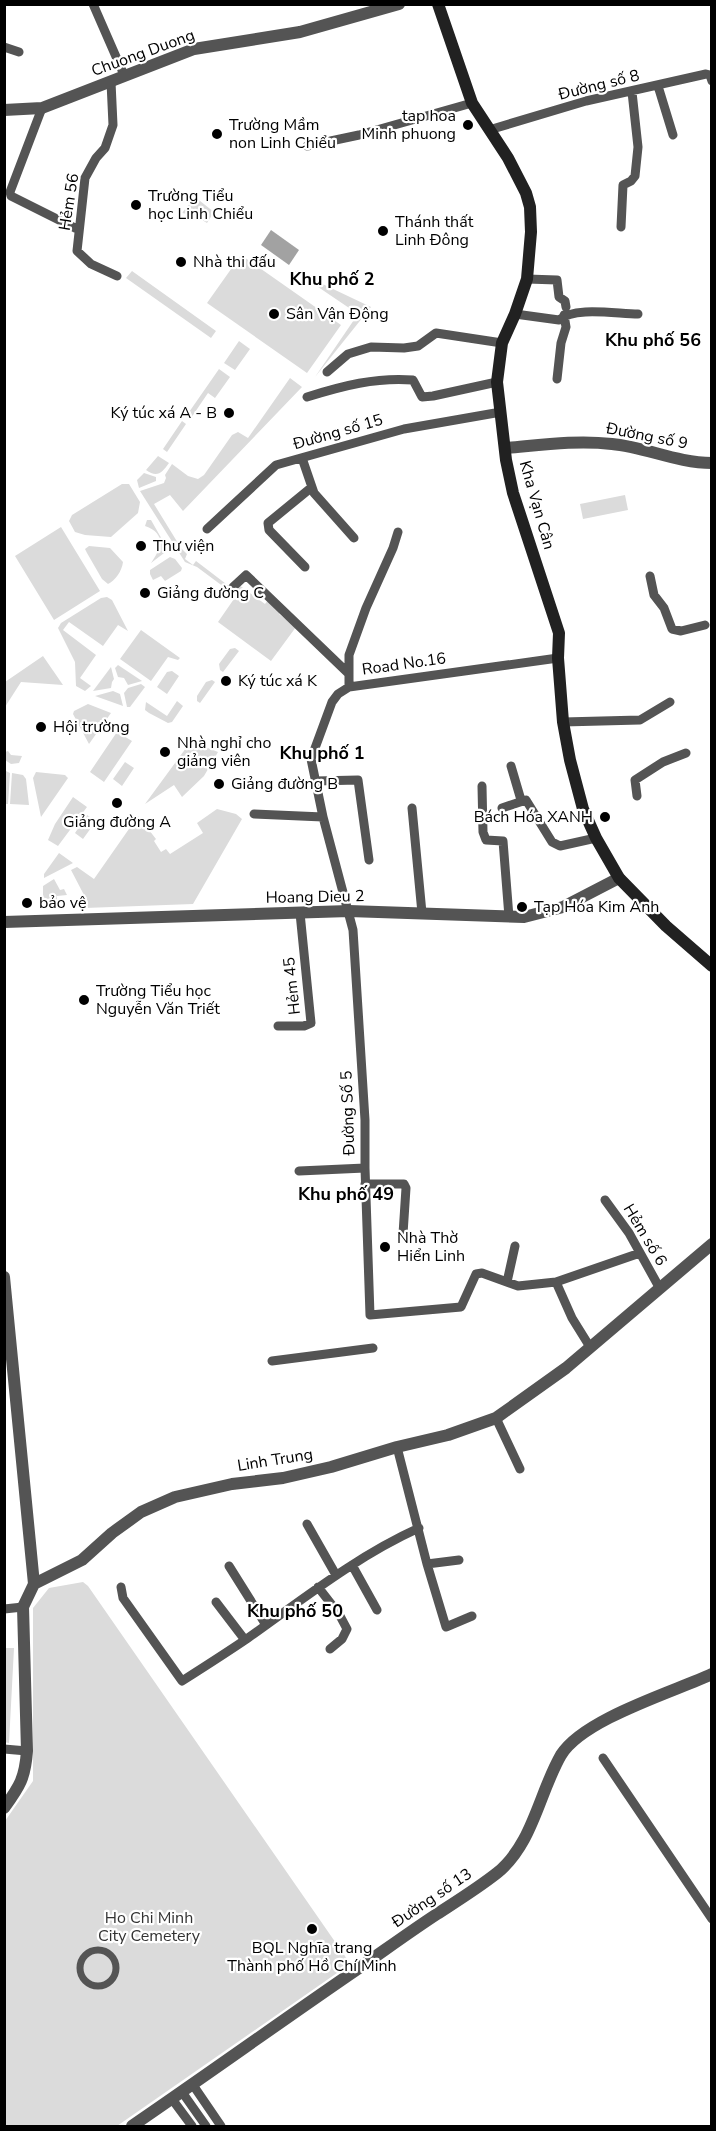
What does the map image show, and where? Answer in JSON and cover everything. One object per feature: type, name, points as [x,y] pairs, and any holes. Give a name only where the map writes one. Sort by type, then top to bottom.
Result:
[{"type":"main road","name":"Kha Vạn Cân","points":[[438,4],[472,103],[508,158],[530,207],[531,232],[526,279],[515,314],[502,343],[497,382],[506,460],[513,493],[559,633],[558,658],[563,722],[583,809],[618,878],[659,920],[711,966]]},
{"type":"street","points":[[93,4],[124,75]]},
{"type":"street","name":"Chuong Duong","points":[[4,110],[42,108],[194,50],[300,32],[399,4]]},
{"type":"street","points":[[4,47],[19,52]]},
{"type":"street","name":"Đường số 8","points":[[489,130],[586,101],[706,74],[710,75],[711,81]]},
{"type":"street","name":"Hẻm 56","points":[[111,82],[113,125],[105,148],[96,158],[85,178],[77,251],[91,264],[117,276]]},
{"type":"street","points":[[658,86],[673,135]]},
{"type":"street","points":[[621,227],[623,185],[632,181],[635,176],[638,147],[632,92]]},
{"type":"street","points":[[307,146],[359,135],[472,103]]},
{"type":"street","points":[[42,108],[10,192],[11,196],[79,230]]},
{"type":"street","points":[[526,279],[557,280],[559,297],[565,301],[566,327],[561,343],[557,379]]},
{"type":"street","points":[[565,311],[638,314]]},
{"type":"street","points":[[515,314],[559,320],[565,311]]},
{"type":"street","points":[[327,372],[348,354],[371,347],[418,346],[436,333],[502,343]]},
{"type":"street","points":[[307,397],[335,387],[381,380],[413,380],[422,397],[497,382]]},
{"type":"street","name":"Đường số 15","points":[[207,529],[276,465],[404,429],[501,412]]},
{"type":"street","name":"Đường số 9","points":[[506,448],[562,442],[614,444],[666,457],[711,463]]},
{"type":"street","points":[[302,458],[314,493],[354,538]]},
{"type":"street","points":[[305,567],[269,530],[268,523],[312,487]]},
{"type":"street","points":[[349,687],[349,654],[398,532]]},
{"type":"street","points":[[233,587],[246,575],[349,674]]},
{"type":"street","points":[[650,576],[654,595],[664,608],[672,629],[681,631],[705,625]]},
{"type":"street","name":"Road No.16","points":[[349,911],[323,817],[312,759],[321,729],[332,702],[338,694],[349,687],[558,658]]},
{"type":"street","points":[[563,722],[640,720],[670,702]]},
{"type":"street","points":[[637,796],[635,780],[663,762],[686,753]]},
{"type":"street","points":[[511,766],[521,800]]},
{"type":"street","points":[[316,781],[358,780],[369,860]]},
{"type":"street","points":[[482,786],[483,832],[486,840],[503,841],[509,917]]},
{"type":"street","points":[[502,808],[526,800],[556,845],[596,838]]},
{"type":"street","points":[[412,808],[422,913]]},
{"type":"street","points":[[254,814],[323,817]]},
{"type":"street","name":"Hoang Dieu 2","points":[[4,922],[349,911],[524,917],[562,907],[618,878]]},
{"type":"street","name":"Đường Số 5","points":[[349,911],[353,930],[365,1120],[370,1315],[461,1307],[476,1274],[482,1273],[507,1282]]},
{"type":"street","name":"Hẻm 45","points":[[278,1026],[304,1026],[311,1023],[300,913]]},
{"type":"street","points":[[299,1171],[365,1168]]},
{"type":"street","points":[[365,1184],[404,1184],[406,1188],[403,1234]]},
{"type":"street","name":"Hẻm số 6","points":[[605,1200],[629,1233],[659,1287]]},
{"type":"street","name":"Linh Trung","points":[[34,1584],[82,1560],[112,1533],[141,1512],[175,1497],[232,1484],[283,1478],[322,1469],[448,1435],[496,1418],[566,1368],[711,1244]]},
{"type":"street","points":[[515,1245],[507,1282],[518,1286],[556,1282],[640,1253]]},
{"type":"street","points":[[4,1277],[34,1584],[23,1607],[27,1751],[25,1772],[18,1789],[4,1808]]},
{"type":"street","points":[[556,1282],[572,1318],[590,1347]]},
{"type":"street","points":[[272,1361],[373,1348]]},
{"type":"street","points":[[496,1418],[519,1469]]},
{"type":"street","points":[[397,1447],[446,1627],[472,1616]]},
{"type":"street","points":[[307,1524],[336,1575]]},
{"type":"street","points":[[121,1587],[123,1598],[182,1681],[245,1640],[336,1575],[391,1540],[418,1528]]},
{"type":"street","points":[[427,1564],[459,1560]]},
{"type":"street","points":[[352,1565],[377,1610]]},
{"type":"street","points":[[229,1566],[266,1625]]},
{"type":"street","points":[[318,1587],[339,1614],[347,1629],[342,1639],[330,1649]]},
{"type":"street","points":[[216,1602],[245,1640]]},
{"type":"street","points":[[4,1609],[23,1607]]},
{"type":"street","name":"Đường số 13","points":[[132,2127],[356,1970],[470,1894],[499,1871],[510,1860],[532,1824],[562,1753],[583,1734],[639,1703],[711,1674]]},
{"type":"street","points":[[4,1749],[27,1751]]},
{"type":"street","points":[[603,1758],[711,1918]]},
{"type":"street","points":[[98,1950],[110,1954],[116,1965],[114,1977],[107,1984],[100,1986],[89,1984],[84,1980],[80,1970],[82,1959],[86,1954],[98,1950]]},
{"type":"street","points":[[182,2092],[192,2127]]},
{"type":"street","points":[[182,2092],[206,2127]]},
{"type":"street","points":[[182,2092],[221,2127]]},
{"type":"green space","points":[[195,197],[214,212],[207,223],[194,215],[182,213]]},
{"type":"green space","name":"Sân Vận Động","points":[[241,255],[341,325],[307,373],[207,303]]},
{"type":"green space","points":[[293,270],[371,307],[315,377],[358,314]]},
{"type":"green space","points":[[132,271],[216,331],[211,338],[126,278]]},
{"type":"green space","points":[[239,341],[250,349],[235,370],[224,363]]},
{"type":"green space","points":[[219,369],[230,377],[215,398],[208,393],[191,418],[187,415]]},
{"type":"green space","points":[[290,378],[302,387],[183,511],[170,495],[154,504],[187,554],[185,559],[193,565],[196,561],[234,590],[239,585],[265,604],[269,599],[281,611],[279,614],[296,627],[271,661],[218,622],[236,596],[197,567],[185,562],[140,491],[164,483],[165,475],[172,464],[188,476],[198,479],[204,475],[232,435],[238,432],[248,438]]},
{"type":"green space","points":[[182,421],[186,424],[167,452],[163,449]]},
{"type":"green space","points":[[158,456],[169,463],[159,473],[153,474],[146,470]]},
{"type":"green space","points":[[144,473],[156,477],[156,481],[139,488],[137,480]]},
{"type":"green space","points":[[122,484],[129,484],[140,502],[138,513],[111,537],[75,532],[69,521],[72,515]]},
{"type":"green space","points":[[625,495],[628,510],[583,519],[580,504]]},
{"type":"green space","points":[[147,520],[151,520],[168,550],[151,563],[160,543],[157,533],[145,526]]},
{"type":"green space","points":[[61,527],[100,591],[54,620],[15,556]]},
{"type":"green space","points":[[89,546],[110,548],[123,562],[118,575],[108,584],[102,579],[85,549]]},
{"type":"green space","points":[[170,557],[175,559],[182,568],[181,571],[165,581],[161,576],[153,580],[150,570]]},
{"type":"green space","points":[[107,597],[112,600],[128,631],[118,625],[103,646],[69,622],[63,630],[96,655],[80,678],[91,686],[85,691],[76,686],[75,662],[58,628],[61,623],[101,598]]},
{"type":"green space","points":[[141,630],[180,658],[178,660],[168,657],[151,681],[120,659]]},
{"type":"green space","points":[[235,648],[239,651],[223,672],[219,664],[230,649]]},
{"type":"green space","points":[[43,656],[63,685],[21,682],[5,707],[5,682]]},
{"type":"green space","points":[[118,665],[142,681],[128,685],[124,678],[118,677],[115,668]]},
{"type":"green space","points":[[111,667],[114,679],[111,688],[93,691]]},
{"type":"green space","points":[[172,671],[179,676],[167,694],[157,687],[167,672]]},
{"type":"green space","points":[[212,680],[215,682],[200,703],[197,701],[197,696],[206,682]]},
{"type":"green space","points":[[141,684],[145,687],[130,707],[127,707],[124,693],[128,688]]},
{"type":"green space","points":[[113,691],[120,694],[123,706],[95,696]]},
{"type":"green space","points":[[177,701],[183,706],[172,722],[168,723],[145,710],[146,702],[167,716]]},
{"type":"green space","points":[[88,704],[111,713],[89,744],[73,714],[74,711]]},
{"type":"green space","points":[[117,732],[132,741],[104,782],[90,772]]},
{"type":"green space","points":[[195,743],[218,752],[204,776],[182,797],[174,785],[145,804],[186,748]]},
{"type":"green space","points":[[8,751],[11,755],[22,756],[19,763],[11,764],[5,760],[5,752]]},
{"type":"green space","points":[[125,762],[134,768],[122,786],[113,779]]},
{"type":"green space","points":[[4,770],[10,773],[8,804],[5,804]]},
{"type":"green space","points":[[36,772],[65,775],[68,778],[41,817],[33,778]]},
{"type":"green space","points":[[12,773],[23,775],[26,779],[29,805],[10,804]]},
{"type":"green space","points":[[73,797],[87,807],[58,846],[48,840],[55,824]]},
{"type":"green space","points":[[217,809],[236,814],[242,819],[193,904],[85,908],[84,895],[71,870],[77,867],[94,879],[138,816],[156,839],[154,841],[161,852],[166,849],[170,854],[203,833],[197,823]]},
{"type":"green space","points":[[87,815],[96,821],[83,839],[75,833]]},
{"type":"green space","points":[[59,853],[73,863],[44,878],[44,874]]},
{"type":"green space","points":[[54,879],[60,890],[64,889],[67,895],[57,896],[57,900],[43,900],[43,886]]},
{"type":"green space","name":"Ho Chi Minh City Cemetery","points":[[83,1582],[88,1586],[347,1959],[347,1966],[117,2126],[5,2126],[5,1821],[33,1781],[33,1608],[49,1588]]},
{"type":"green space","points":[[5,1648],[14,1648],[9,1743],[4,1742]]},
{"type":"shaded area","points":[[271,230],[299,250],[289,265],[261,245]]},
{"type":"place","name":"tap hoa Minh phuong","points":[[468,125]]},
{"type":"place","name":"Trường Mầm non Linh Chiểu","points":[[217,134]]},
{"type":"place","name":"Trường Tiểu học Linh Chiểu","points":[[136,205]]},
{"type":"place","name":"Thánh thất Linh Đông","points":[[383,231]]},
{"type":"place","name":"Nhà thi đấu","points":[[181,262]]},
{"type":"place","name":"Sân Vận Động","points":[[274,314]]},
{"type":"place","name":"Ký túc xá A - B","points":[[229,413]]},
{"type":"place","name":"Thư viện","points":[[141,546]]},
{"type":"place","name":"Giảng đường C","points":[[145,593]]},
{"type":"place","name":"Ký túc xá K","points":[[226,681]]},
{"type":"place","name":"Hội trường","points":[[41,727]]},
{"type":"place","name":"Nhà nghỉ cho giảng viên","points":[[165,752]]},
{"type":"place","name":"Giảng đường B","points":[[219,784]]},
{"type":"place","name":"Giảng đường A","points":[[117,803]]},
{"type":"place","name":"Bách Hóa XANH","points":[[605,817]]},
{"type":"place","name":"bảo vệ","points":[[27,903]]},
{"type":"place","name":"Tạp Hóa Kim Anh","points":[[522,907]]},
{"type":"place","name":"Trường Tiểu học Nguyễn Văn Triết","points":[[84,1000]]},
{"type":"place","name":"Nhà Thờ Hiển Linh","points":[[385,1247]]},
{"type":"place","name":"BQL Nghĩa trang Thành phố Hồ Chí Minh","points":[[312,1929]]},
{"type":"district","name":"Khu phố 2","points":[[332,279]]},
{"type":"district","name":"Khu phố 56","points":[[653,340]]},
{"type":"district","name":"Khu phố 1","points":[[322,753]]},
{"type":"district","name":"Khu phố 49","points":[[346,1194]]},
{"type":"district","name":"Khu phố 50","points":[[295,1611]]}]
